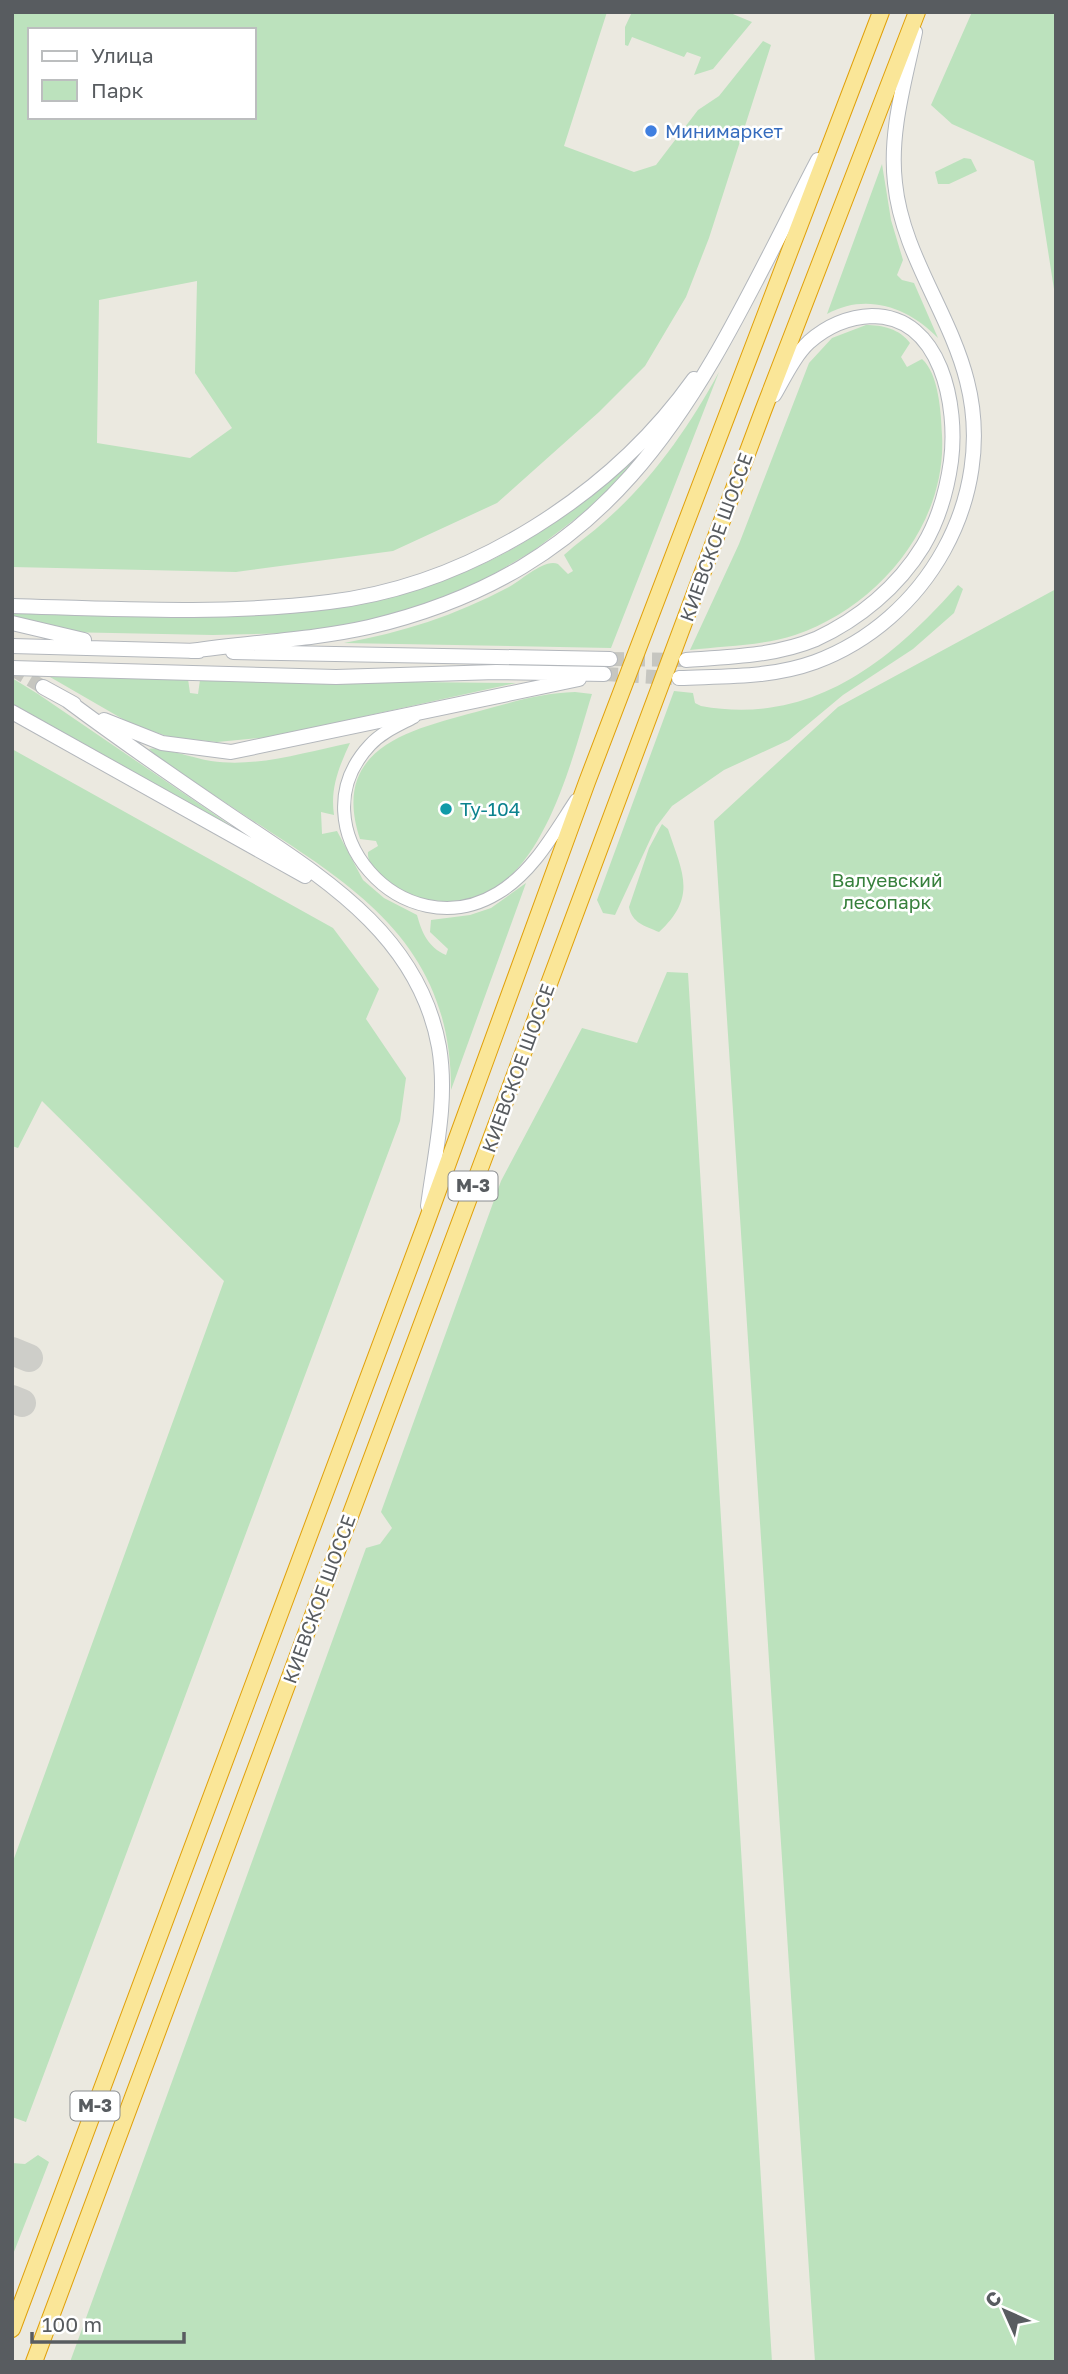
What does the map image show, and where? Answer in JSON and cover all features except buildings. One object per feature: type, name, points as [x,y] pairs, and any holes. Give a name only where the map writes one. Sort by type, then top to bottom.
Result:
[{"type":"highway","name":"КИЕВСКОЕ ШОССЕ","points":[[12,2329],[425,1226],[587,782],[881,12]]},
{"type":"highway","name":"КИЕВСКОЕ ШОССЕ","points":[[34,2362],[763,411],[918,12]]},
{"type":"main road","points":[[679,678],[773,673],[813,663],[856,642],[888,619],[918,590],[946,549],[963,509],[972,469],[974,442],[968,383],[952,333],[907,234],[895,183],[895,133],[918,12]]},
{"type":"main road","points":[[191,651],[342,632],[382,623],[472,592],[533,559],[587,521],[648,459],[690,401],[843,113]]},
{"type":"main road","points":[[686,660],[788,648],[841,626],[883,594],[907,569],[932,529],[945,491],[953,436],[945,385],[928,344],[898,321],[866,316],[845,320],[827,329],[804,348],[763,411]]},
{"type":"main road","points":[[12,606],[212,611],[331,602],[428,578],[539,523],[602,477],[673,407],[733,323]]},
{"type":"main road","points":[[12,623],[123,648]]},
{"type":"main road","points":[[12,646],[610,659]]},
{"type":"main road","points":[[12,668],[336,677],[496,672],[604,674],[231,752],[143,737],[43,687]]},
{"type":"main road","points":[[68,701],[130,748],[307,867],[355,905],[388,937],[408,964],[424,996],[438,1040],[443,1093],[425,1226]]},
{"type":"main road","points":[[12,712],[355,905]]},
{"type":"street","points":[[419,714],[385,732],[364,751],[352,773],[346,801],[349,835],[361,861],[384,887],[407,901],[435,908],[457,908],[498,893],[533,863],[587,782]]},
{"type":"green space","points":[[12,12],[607,12],[564,146],[634,172],[656,165],[698,110],[719,96],[763,41],[771,45],[709,238],[686,297],[645,366],[599,412],[497,503],[393,551],[236,572],[12,567]],"holes":[[[197,281],[195,373],[232,428],[190,458],[97,443],[99,300]]]},
{"type":"green space","points":[[632,12],[728,12],[752,22],[713,69],[694,75],[701,57],[687,52],[684,57],[632,37],[628,46],[625,45],[625,27]]},
{"type":"green space","points":[[972,12],[1056,12],[1056,302],[1034,161],[952,124],[931,105]]},
{"type":"green space","points":[[964,158],[971,159],[977,171],[949,184],[938,184],[935,172]]},
{"type":"green space","points":[[882,164],[891,220],[903,260],[897,275],[902,280],[914,283],[938,338],[914,318],[887,306],[857,304],[827,314]]},
{"type":"green space","points":[[866,325],[890,329],[906,338],[910,343],[901,357],[907,367],[922,359],[936,384],[942,426],[941,468],[933,500],[920,530],[902,558],[879,583],[854,605],[825,622],[795,635],[769,641],[690,650],[739,544],[809,363],[832,338]]},
{"type":"green space","points":[[719,372],[611,648],[344,643],[386,634],[448,615],[488,598],[546,564],[558,564],[568,574],[573,571],[564,555],[639,488],[682,432]]},
{"type":"green space","points":[[652,438],[643,453],[591,507],[533,551],[473,586],[391,616],[298,633],[213,635],[62,632],[12,619],[12,613],[206,617],[270,614],[334,607],[396,595],[457,575],[516,547],[570,510]]},
{"type":"green space","points":[[958,585],[963,589],[954,613],[913,649],[843,695],[789,740],[724,770],[672,806],[656,827],[615,915],[603,913],[597,900],[674,691],[693,693],[695,703],[701,706],[741,710],[778,706],[813,697],[845,682],[876,662],[905,639]]},
{"type":"green space","name":"Валуевский лесопарк","points":[[1056,589],[1056,2362],[815,2362],[714,821],[838,707]]},
{"type":"green space","points":[[50,677],[188,679],[190,693],[198,694],[200,680],[516,683],[270,737],[217,742],[170,737],[133,725]]},
{"type":"green space","points":[[12,678],[38,694],[233,827],[12,706]]},
{"type":"green space","points":[[575,692],[592,694],[574,755],[547,824],[528,855],[506,880],[480,896],[436,901],[407,894],[375,869],[368,858],[368,852],[378,846],[376,841],[360,839],[354,808],[356,783],[366,764],[382,748],[402,736],[451,719],[525,699]]},
{"type":"green space","points":[[350,743],[334,787],[334,815],[321,812],[322,834],[337,831],[363,880],[384,898],[417,915],[430,944],[435,948],[446,955],[448,949],[430,932],[431,920],[470,915],[491,908],[526,883],[451,1090],[446,1034],[431,987],[408,947],[377,912],[341,881],[180,774],[149,749],[228,763],[263,761]]},
{"type":"green space","points":[[12,749],[333,928],[379,989],[366,1019],[406,1078],[400,1121],[26,2122],[12,2117],[12,1864],[224,1281],[42,1101],[18,1148],[12,1146]]},
{"type":"green space","points":[[662,824],[668,829],[682,871],[683,895],[679,907],[659,932],[636,920],[629,907],[649,848]]},
{"type":"green space","points":[[667,972],[688,973],[772,2362],[70,2362],[366,1548],[380,1544],[392,1528],[381,1512],[501,1181],[582,1028],[637,1043]]},
{"type":"green space","points":[[38,2155],[49,2162],[12,2257],[12,2163],[25,2164]]},
{"type":"taxiway","points":[[12,1351],[29,1358]]},
{"type":"taxiway","points":[[12,1399],[22,1403]]},
{"type":"tunnel","points":[[610,659],[686,660]]},
{"type":"tunnel","points":[[12,669],[43,687]]},
{"type":"tunnel","points":[[604,674],[672,678]]},
{"type":"place","name":"Минимаркет","points":[[651,131]]},
{"type":"place","name":"Ту-104","points":[[446,809]]}]
